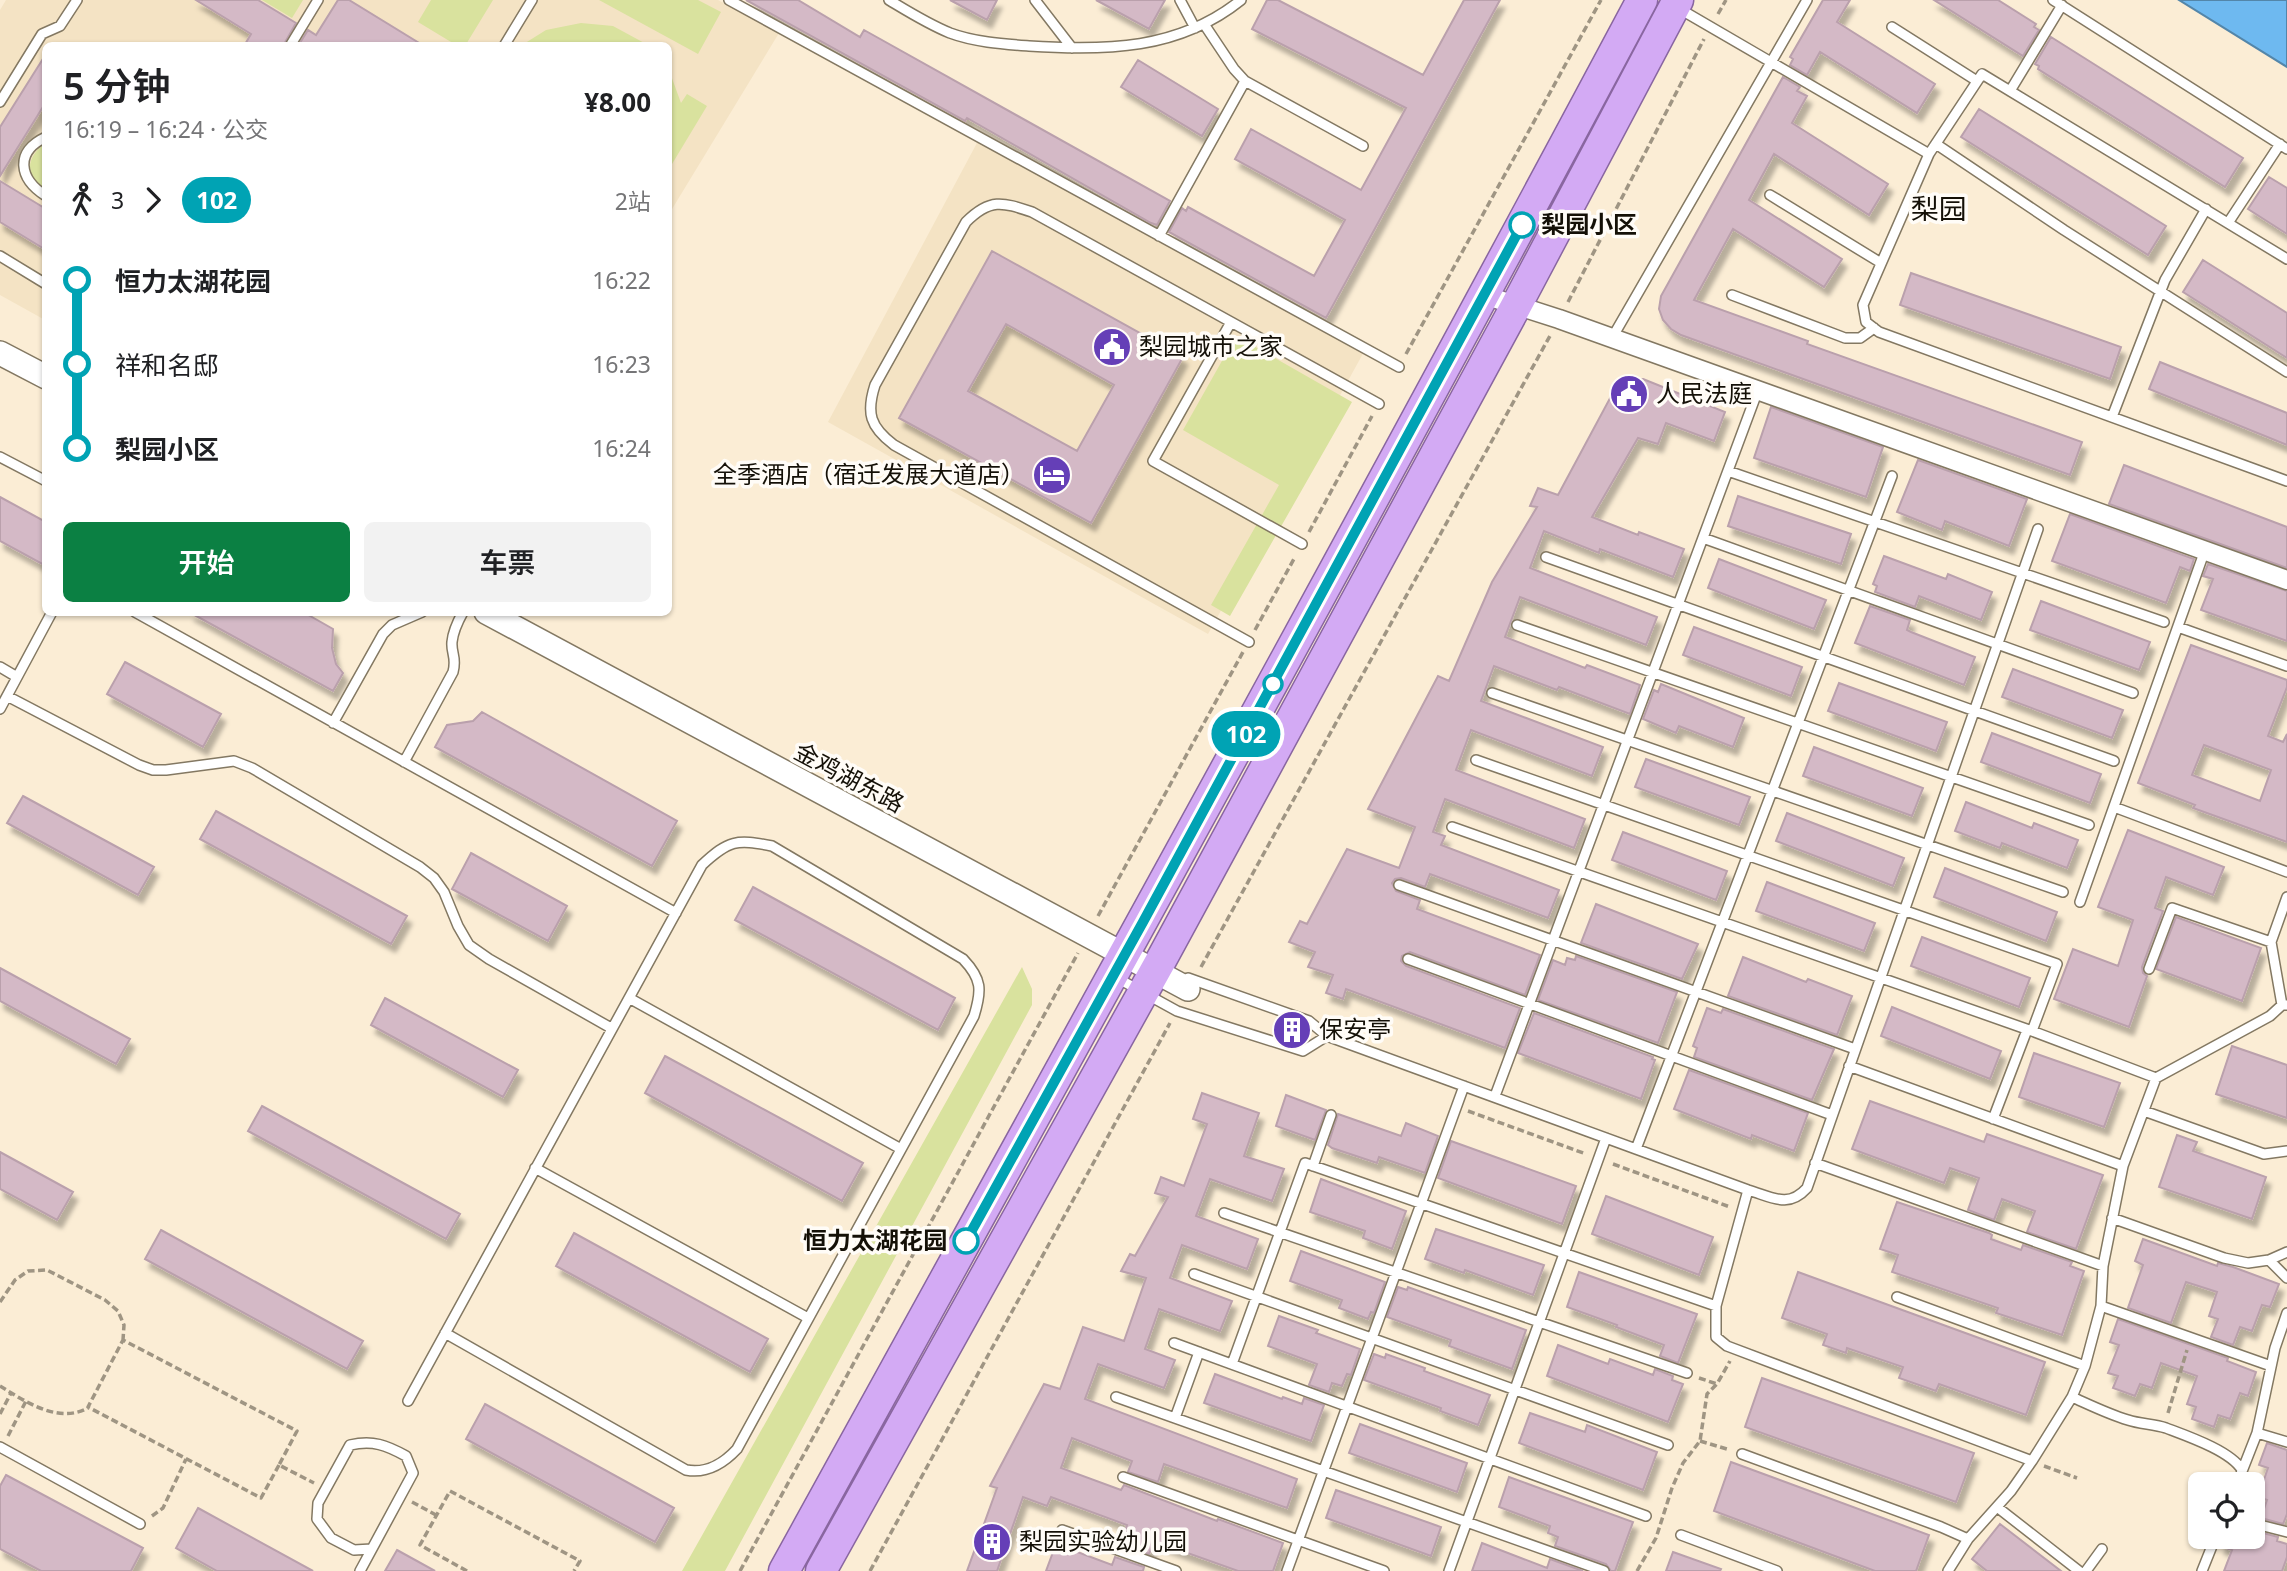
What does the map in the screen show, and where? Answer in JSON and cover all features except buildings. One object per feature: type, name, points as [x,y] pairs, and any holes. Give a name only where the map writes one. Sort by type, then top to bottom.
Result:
[{"type":"highway","points":[[784,1571],[1123,959],[1642,0]]},
{"type":"highway","points":[[821,1571],[1152,976],[1517,306],[1673,2]]},
{"type":"street","points":[[1484,295],[1559,319],[2287,580]]},
{"type":"street","points":[[0,353],[42,375]]},
{"type":"street","name":"金鸡湖东路","points":[[493,616],[1087,936],[1152,976],[1191,985]]},
{"type":"lane","points":[[0,102],[42,34],[60,26],[77,0]]},
{"type":"lane","points":[[292,42],[318,0]]},
{"type":"lane","points":[[506,42],[532,0]]},
{"type":"lane","points":[[729,0],[1399,368]]},
{"type":"lane","points":[[889,0],[952,34],[997,43],[1072,48],[1118,48],[1179,36],[1223,14],[1241,0]]},
{"type":"lane","points":[[1035,0],[1072,48]]},
{"type":"lane","points":[[1180,0],[1195,29]]},
{"type":"lane","points":[[1612,338],[1807,0]]},
{"type":"lane","points":[[1673,2],[1929,154]]},
{"type":"lane","points":[[2010,91],[2058,3],[2283,146],[2228,223]]},
{"type":"lane","points":[[1204,24],[1245,81],[1363,146]]},
{"type":"lane","points":[[1892,27],[1977,81]]},
{"type":"lane","points":[[2287,259],[1982,74],[1929,154],[1863,305],[1866,322],[1879,332],[2287,481]]},
{"type":"lane","points":[[1159,236],[1245,81]]},
{"type":"lane","points":[[42,140],[27,155],[23,169],[30,184],[42,193]]},
{"type":"lane","points":[[1936,144],[2287,372]]},
{"type":"lane","points":[[1770,195],[1881,263]]},
{"type":"lane","points":[[1249,642],[894,445],[878,433],[871,417],[870,401],[876,385],[966,222],[979,209],[989,204],[1014,206],[1032,212],[1379,404]]},
{"type":"lane","points":[[2112,417],[2161,291],[2206,209]]},
{"type":"lane","points":[[0,256],[42,282]]},
{"type":"lane","points":[[1732,295],[1844,338],[1860,338],[1874,328]]},
{"type":"lane","points":[[1230,322],[1153,461],[1303,544]]},
{"type":"lane","points":[[1495,1096],[1758,390]]},
{"type":"lane","points":[[0,457],[42,479]]},
{"type":"lane","points":[[1728,471],[2164,622]]},
{"type":"lane","points":[[1636,1149],[1892,476]]},
{"type":"lane","points":[[1191,985],[1309,1021],[1328,1036],[1748,1190],[1787,1202],[1798,1197],[1807,1188],[2038,529]]},
{"type":"lane","points":[[1703,538],[2133,693]]},
{"type":"lane","points":[[2080,902],[2206,550]]},
{"type":"lane","points":[[1546,556],[2114,761]]},
{"type":"lane","points":[[0,709],[50,616]]},
{"type":"lane","points":[[142,616],[676,913]]},
{"type":"lane","points":[[333,723],[383,634],[392,625],[417,616]]},
{"type":"lane","points":[[404,762],[453,672],[456,660],[452,644],[461,616]]},
{"type":"lane","points":[[1517,625],[2088,825]]},
{"type":"lane","points":[[2178,627],[2287,666]]},
{"type":"lane","points":[[0,667],[17,677]]},
{"type":"lane","points":[[1492,693],[2063,892]]},
{"type":"lane","points":[[7,696],[153,770],[234,761],[252,768],[420,867],[434,878],[444,892],[469,945],[611,1028]]},
{"type":"lane","points":[[1476,760],[2057,964],[1993,1119]]},
{"type":"lane","points":[[2114,807],[2287,872]]},
{"type":"lane","points":[[1452,827],[2156,1078]]},
{"type":"lane","points":[[408,1401],[445,1333],[535,1168],[611,1028],[702,865],[717,851],[736,841],[772,846],[963,959],[974,971],[980,986],[974,1016],[737,1449],[726,1462],[697,1472],[686,1470],[445,1333]]},
{"type":"lane","points":[[1399,885],[1855,1049]]},
{"type":"lane","points":[[1948,1571],[1968,1539],[1997,1507],[2032,1461],[2071,1397],[2085,1366],[2101,1306],[2103,1266],[2123,1166],[2156,1078],[2270,1016],[2285,1005],[2271,942],[2287,897]]},
{"type":"lane","points":[[2149,969],[2172,908],[2271,942]]},
{"type":"lane","points":[[1408,960],[1832,1115]]},
{"type":"lane","points":[[1152,976],[1177,1011],[1303,1051],[1328,1036]]},
{"type":"lane","points":[[629,998],[901,1149]]},
{"type":"lane","points":[[1849,1066],[2123,1166]]},
{"type":"lane","points":[[1287,1571],[1464,1086]]},
{"type":"lane","points":[[2144,1111],[2263,1154],[2287,1151]]},
{"type":"lane","points":[[1313,1166],[1331,1115]]},
{"type":"lane","points":[[1450,1571],[1606,1138]]},
{"type":"lane","points":[[1232,1364],[1305,1163],[1716,1306]]},
{"type":"lane","points":[[1815,1163],[2103,1266]]},
{"type":"lane","points":[[535,1168],[808,1318]]},
{"type":"lane","points":[[1748,1190],[1716,1306],[1716,1337],[1736,1350],[2032,1461]]},
{"type":"lane","points":[[1224,1213],[1687,1373]]},
{"type":"lane","points":[[2112,1218],[2224,1258],[2248,1263],[2269,1260],[2287,1252]]},
{"type":"lane","points":[[2269,1260],[2287,1278]]},
{"type":"lane","points":[[1194,1274],[1668,1445]]},
{"type":"lane","points":[[1897,1297],[2085,1366]]},
{"type":"lane","points":[[2101,1306],[2271,1366]]},
{"type":"lane","points":[[2242,1470],[2257,1433],[2271,1366],[2283,1338],[2287,1313]]},
{"type":"lane","points":[[1174,1343],[1646,1516]]},
{"type":"lane","points":[[1175,1418],[1199,1352]]},
{"type":"lane","points":[[1116,1397],[1604,1571]]},
{"type":"lane","points":[[2071,1397],[2129,1421],[2164,1428],[2217,1450],[2238,1463],[2242,1470]]},
{"type":"lane","points":[[2257,1433],[2287,1442]]},
{"type":"lane","points":[[360,1571],[413,1474],[406,1456],[383,1444],[365,1442],[350,1445],[318,1503],[317,1519],[331,1538],[354,1550],[372,1549]]},
{"type":"lane","points":[[1,1448],[140,1524]]},
{"type":"lane","points":[[1741,1454],[1968,1539]]},
{"type":"lane","points":[[1123,1477],[1384,1571]]},
{"type":"lane","points":[[1997,1507],[2079,1571]]},
{"type":"lane","points":[[2265,1526],[2287,1532]]},
{"type":"lane","points":[[1062,1530],[1176,1571]]},
{"type":"lane","points":[[1681,1535],[1777,1571]]},
{"type":"lane","points":[[2087,1571],[2102,1549]]},
{"type":"lane","points":[[2202,1571],[2211,1549]]},
{"type":"path","points":[[1399,368],[1601,0]]},
{"type":"path","points":[[1191,985],[1559,319],[1726,0]]},
{"type":"path","points":[[740,1571],[1379,404]]},
{"type":"path","points":[[870,1571],[1177,1011]]},
{"type":"path","points":[[0,1302],[15,1280],[28,1272],[47,1270],[106,1300],[118,1311],[124,1325],[123,1340],[88,1407],[75,1414],[43,1410],[0,1386]]},
{"type":"path","points":[[2164,1428],[2192,1338]]},
{"type":"path","points":[[88,1407],[261,1499],[297,1431],[123,1340]]},
{"type":"path","points":[[1637,1571],[1646,1559],[1683,1463],[1700,1441],[1707,1394],[1717,1384],[1736,1350]]},
{"type":"path","points":[[0,1414],[11,1393]]},
{"type":"path","points":[[1,1448],[26,1401]]},
{"type":"path","points":[[1700,1441],[1741,1454]]},
{"type":"path","points":[[140,1524],[163,1508],[186,1459]]},
{"type":"path","points":[[2032,1461],[2077,1478]]},
{"type":"path","points":[[279,1465],[325,1489]]},
{"type":"path","points":[[467,1571],[420,1545],[450,1491],[580,1561],[574,1571]]},
{"type":"path","points":[[401,1496],[437,1515]]},
{"type":"path","points":[[1646,1516],[1662,1521],[1681,1535]]},
{"type":"shaded area","points":[[6,0],[718,0],[779,33],[672,209],[672,42],[42,42],[42,318],[0,295],[0,10]]},
{"type":"shaded area","name":"梨园城市之家","points":[[978,141],[1365,350],[1208,634],[828,422]]},
{"type":"green space","points":[[262,0],[303,0],[292,18]]},
{"type":"green space","points":[[431,0],[493,0],[467,42],[451,42],[418,22]]},
{"type":"green space","points":[[599,0],[698,0],[721,12],[698,54]]},
{"type":"green space","points":[[581,23],[613,26],[642,42],[527,42],[546,30]]},
{"type":"green space","points":[[672,78],[681,103],[687,94],[707,106],[672,164]]},
{"type":"green space","points":[[42,146],[42,187],[33,178],[30,166]]},
{"type":"green space","points":[[1236,336],[1352,402],[1230,616],[1211,605],[1279,485],[1183,430]]},
{"type":"green space","points":[[1022,967],[1032,989],[1032,1005],[725,1571],[682,1571]]},
{"type":"water","points":[[2179,0],[2287,0],[2287,67]]},
{"type":"bus line","name":"102","points":[[966,1241],[1143,922],[1522,225]]},
{"type":"place","name":"梨园小区","points":[[1522,225]]},
{"type":"place","name":"梨园城市之家","points":[[1112,347]]},
{"type":"place","name":"人民法庭","points":[[1629,394]]},
{"type":"place","name":"全季酒店（宿迁发展大道店）","points":[[1052,475]]},
{"type":"place","name":"保安亭","points":[[1292,1030]]},
{"type":"place","name":"恒力太湖花园","points":[[966,1241]]},
{"type":"place","name":"梨园实验幼儿园","points":[[992,1542]]},
{"type":"district","name":"梨园","points":[[1939,209]]}]
